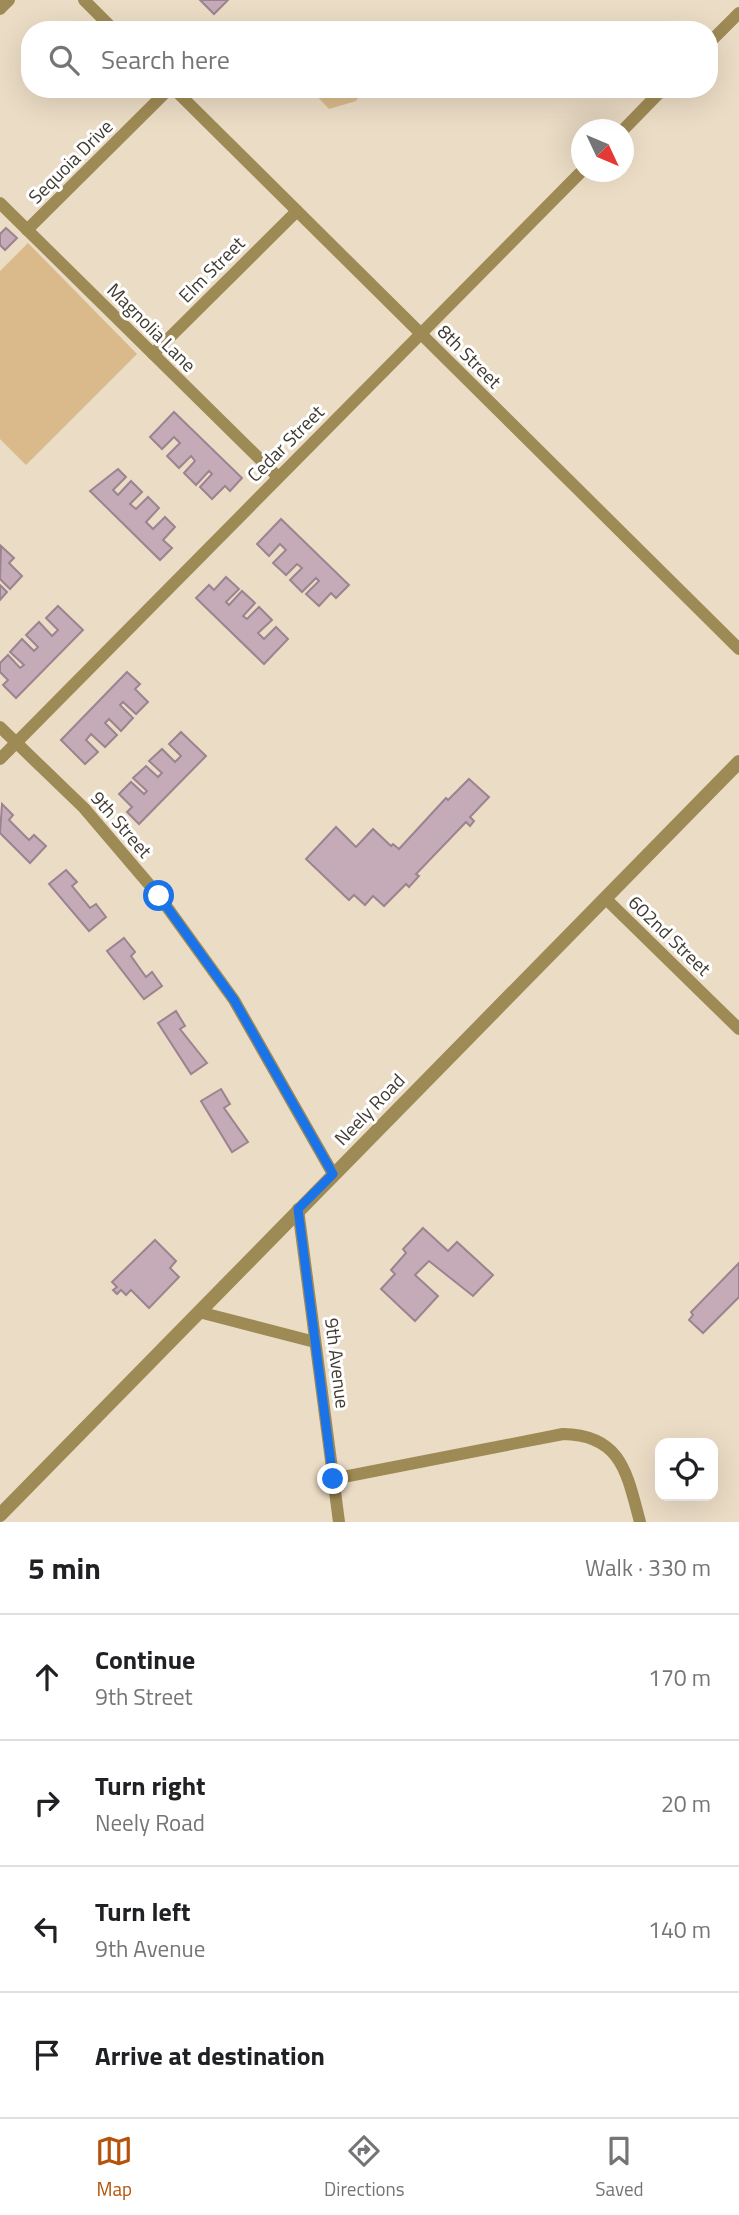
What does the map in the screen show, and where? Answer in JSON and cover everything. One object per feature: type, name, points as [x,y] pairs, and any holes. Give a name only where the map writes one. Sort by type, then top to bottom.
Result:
[{"type":"street","points":[[0,9],[9,0]]},
{"type":"street","points":[[84,0],[105,21]]},
{"type":"street","points":[[718,34],[739,13]]},
{"type":"street","name":"Sequoia Drive","points":[[27,230],[162,98]]},
{"type":"street","name":"8th Street","points":[[180,98],[739,649]]},
{"type":"street","points":[[634,119],[654,98]]},
{"type":"street","name":"Cedar Street","points":[[0,759],[572,182]]},
{"type":"street","name":"Magnolia Lane","points":[[0,202],[278,477]]},
{"type":"street","name":"Elm Street","points":[[153,354],[297,211]]},
{"type":"street","name":"9th Street","points":[[0,727],[83,808],[159,896],[234,1000],[333,1174]]},
{"type":"street","name":"Neely Road","points":[[0,1515],[739,762]]},
{"type":"street","name":"602nd Street","points":[[604,898],[739,1029]]},
{"type":"street","points":[[729,1019],[739,1009]]},
{"type":"street","name":"9th Avenue","points":[[298,1209],[339,1522]]},
{"type":"street","points":[[199,1312],[316,1342]]},
{"type":"street","points":[[333,1479],[563,1434],[584,1434],[605,1443],[616,1454],[628,1478],[640,1522]]},
{"type":"shaded area","points":[[319,98],[358,98],[356,101],[329,109]]},
{"type":"shaded area","points":[[28,243],[137,354],[26,465],[0,439],[0,271]]},
{"type":"building","points":[[200,0],[228,0],[214,14]]},
{"type":"building","points":[[6,228],[17,238],[5,250],[0,245],[0,234]]},
{"type":"building","points":[[174,412],[242,478],[230,491],[225,486],[212,499],[200,487],[212,474],[209,471],[196,485],[184,473],[195,461],[191,456],[179,468],[167,456],[180,443],[174,437],[162,449],[150,437]]},
{"type":"building","points":[[118,469],[126,477],[113,490],[118,495],[131,481],[142,492],[130,504],[136,509],[148,497],[159,508],[146,522],[153,529],[165,517],[175,527],[163,540],[172,548],[160,560],[90,491]]},
{"type":"building","points":[[281,519],[349,585],[336,598],[331,593],[319,606],[306,594],[319,581],[316,578],[302,592],[290,580],[302,568],[297,564],[286,575],[273,563],[286,550],[280,544],[269,556],[257,544]]},
{"type":"building","points":[[1,546],[14,558],[9,563],[22,576],[10,589],[0,579]]},
{"type":"building","points":[[226,577],[239,589],[226,602],[229,605],[242,591],[255,603],[243,616],[247,619],[259,607],[272,620],[258,633],[264,639],[276,627],[288,639],[264,664],[196,598],[209,585],[214,590]]},
{"type":"building","points":[[0,585],[7,592],[0,600]]},
{"type":"building","points":[[58,606],[83,630],[16,698],[3,685],[8,680],[0,672],[0,663],[8,655],[20,668],[24,665],[10,652],[22,639],[34,651],[38,647],[26,635],[39,622],[52,636],[58,630],[46,618]]},
{"type":"building","points":[[127,672],[140,684],[135,689],[148,702],[136,714],[123,702],[120,705],[133,718],[121,731],[109,719],[105,723],[117,735],[105,747],[91,734],[86,740],[98,752],[85,764],[61,740]]},
{"type":"building","points":[[181,732],[206,756],[139,824],[127,812],[132,807],[119,794],[131,782],[144,794],[147,791],[133,778],[146,766],[158,777],[162,773],[149,761],[162,749],[175,762],[181,756],[169,744]]},
{"type":"building","points":[[469,779],[489,797],[470,817],[474,821],[470,826],[466,822],[416,874],[419,876],[409,887],[406,884],[384,906],[373,896],[365,905],[354,895],[349,900],[306,859],[336,827],[356,847],[373,829],[391,846],[393,844],[399,849],[446,798],[448,800]]},
{"type":"building","points":[[2,804],[13,815],[9,820],[29,840],[34,835],[46,846],[30,863],[0,833]]},
{"type":"building","points":[[66,870],[77,882],[72,886],[90,908],[96,904],[106,917],[89,931],[49,884]]},
{"type":"building","points":[[124,938],[135,952],[131,956],[146,977],[152,972],[162,986],[144,999],[107,951]]},
{"type":"building","points":[[176,1011],[185,1026],[180,1029],[207,1063],[191,1074],[158,1023]]},
{"type":"building","points":[[221,1089],[230,1104],[224,1108],[248,1142],[232,1152],[201,1101]]},
{"type":"building","points":[[423,1228],[448,1251],[457,1242],[493,1275],[473,1296],[429,1261],[415,1275],[438,1296],[415,1321],[381,1289],[395,1274],[391,1270],[406,1253],[403,1249]]},
{"type":"building","points":[[155,1240],[176,1261],[170,1268],[179,1277],[149,1308],[131,1290],[126,1295],[121,1290],[117,1294],[113,1290],[117,1287],[112,1282]]},
{"type":"building","points":[[739,1263],[739,1297],[703,1333],[689,1320],[693,1315],[691,1312]]},
{"type":"route","points":[[159,896],[234,1000],[333,1174],[298,1209],[333,1479]]}]
